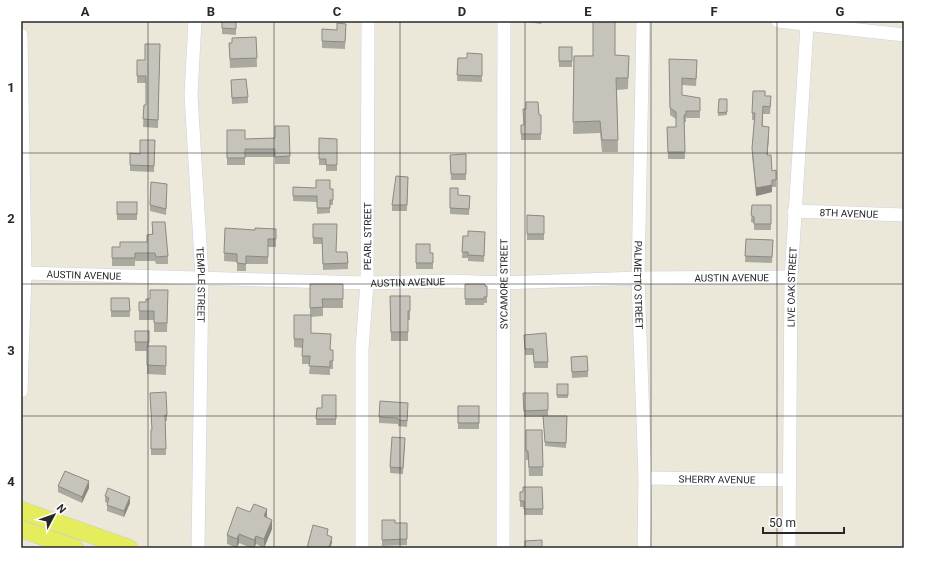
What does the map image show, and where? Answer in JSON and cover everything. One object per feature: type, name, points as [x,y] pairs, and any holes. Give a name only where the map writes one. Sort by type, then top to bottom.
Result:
[{"type":"main road","points":[[21,510],[129,548]]},
{"type":"main road","points":[[21,529],[74,548]]},
{"type":"street","name":"TEMPLE STREET","points":[[195,21],[191,95],[202,278],[198,548]]},
{"type":"street","name":"PEARL STREET","points":[[362,548],[362,350],[367,282],[368,21]]},
{"type":"street","name":"SYCAMORE STREET","points":[[504,21],[504,548]]},
{"type":"street","name":"PALMETTO STREET","points":[[643,21],[638,278],[644,478],[644,548]]},
{"type":"street","points":[[778,21],[807,26],[850,25],[904,35]]},
{"type":"street","name":"LIVE OAK STREET","points":[[789,548],[791,277],[794,211],[807,26]]},
{"type":"street","points":[[21,391],[25,273],[22,35]]},
{"type":"street","name":"8TH AVENUE","points":[[794,211],[904,215]]},
{"type":"street","name":"AUSTIN AVENUE","points":[[25,273],[367,282],[450,281],[504,283],[638,278],[791,277]]},
{"type":"street","name":"SHERRY AVENUE","points":[[644,478],[790,480]]},
{"type":"building","points":[[222,21],[236,21],[236,29],[222,28]]},
{"type":"building","points":[[593,21],[615,21],[615,55],[629,56],[628,78],[616,78],[618,140],[602,140],[600,121],[573,122],[574,56],[593,56]]},
{"type":"building","points":[[337,23],[346,24],[345,42],[322,41],[322,29],[337,30]]},
{"type":"building","points":[[256,37],[257,58],[230,59],[229,43],[232,43],[232,38]]},
{"type":"building","points":[[145,44],[160,44],[158,120],[143,119],[144,105],[146,105],[146,76],[137,76],[137,60],[145,60]]},
{"type":"building","points":[[559,47],[572,47],[572,61],[559,61]]},
{"type":"building","points":[[467,53],[482,54],[482,76],[457,75],[458,58],[467,58]]},
{"type":"building","points":[[669,59],[697,60],[696,79],[682,78],[682,95],[700,98],[700,111],[686,111],[686,115],[684,115],[685,152],[668,152],[667,127],[676,127],[676,112],[670,108]]},
{"type":"building","points":[[246,79],[248,97],[232,98],[231,80]]},
{"type":"building","points":[[753,91],[765,91],[765,96],[771,96],[770,107],[763,106],[762,126],[769,127],[767,155],[771,155],[772,171],[776,170],[776,180],[772,180],[772,185],[756,188],[752,148],[755,113],[752,113]]},
{"type":"building","points":[[719,99],[727,99],[727,112],[718,113]]},
{"type":"building","points":[[526,102],[538,102],[539,115],[541,115],[541,134],[521,134],[521,125],[524,125],[523,109],[526,109]]},
{"type":"building","points":[[275,126],[289,126],[290,156],[275,157],[275,149],[245,149],[245,158],[227,158],[227,130],[245,130],[245,139],[275,138]]},
{"type":"building","points":[[319,138],[337,139],[337,165],[326,165],[326,159],[319,159]]},
{"type":"building","points":[[140,140],[155,140],[154,166],[130,165],[130,153],[140,154]]},
{"type":"building","points":[[466,154],[466,174],[451,174],[450,155]]},
{"type":"building","points":[[396,176],[408,177],[407,205],[392,205]]},
{"type":"building","points":[[316,180],[330,180],[330,189],[333,189],[333,200],[330,200],[330,208],[317,208],[317,196],[293,196],[293,187],[316,188]]},
{"type":"building","points":[[151,182],[167,184],[166,209],[150,205]]},
{"type":"building","points":[[450,188],[458,188],[458,195],[470,196],[469,209],[450,208]]},
{"type":"building","points":[[117,202],[137,202],[137,214],[117,214]]},
{"type":"building","points":[[752,205],[771,205],[771,224],[754,224],[754,217],[751,215]]},
{"type":"building","points":[[527,215],[544,216],[544,234],[527,234]]},
{"type":"building","points":[[152,222],[165,222],[168,256],[156,257],[155,253],[135,253],[135,258],[112,258],[112,247],[120,247],[120,242],[147,242],[147,235],[153,234]]},
{"type":"building","points":[[313,224],[337,224],[336,252],[347,252],[348,263],[323,264],[322,238],[313,238]]},
{"type":"building","points":[[225,228],[255,230],[255,228],[276,229],[276,239],[268,239],[268,257],[246,256],[246,264],[237,263],[237,254],[224,253]]},
{"type":"building","points":[[468,231],[485,232],[484,256],[468,255],[468,252],[462,252],[463,236],[468,236]]},
{"type":"building","points":[[746,239],[773,240],[772,257],[745,256]]},
{"type":"building","points":[[416,244],[430,244],[430,253],[433,253],[433,263],[416,263]]},
{"type":"building","points":[[310,284],[343,284],[343,299],[322,299],[323,307],[310,308]]},
{"type":"building","points":[[465,284],[485,284],[485,286],[487,286],[487,297],[484,297],[484,299],[465,299]]},
{"type":"building","points":[[150,290],[168,290],[167,323],[154,323],[154,311],[139,311],[139,302],[146,302],[146,299],[150,299]]},
{"type":"building","points":[[390,296],[410,296],[408,332],[391,332]]},
{"type":"building","points":[[111,298],[129,298],[130,311],[111,311]]},
{"type":"building","points":[[294,315],[311,315],[311,333],[331,334],[330,350],[333,350],[333,361],[330,361],[330,367],[309,366],[310,356],[302,356],[303,339],[294,339]]},
{"type":"building","points":[[135,331],[149,331],[149,342],[135,342]]},
{"type":"building","points":[[546,333],[548,362],[534,362],[533,349],[525,349],[524,335]]},
{"type":"building","points":[[147,346],[166,346],[166,366],[147,365]]},
{"type":"building","points":[[587,356],[588,371],[572,372],[571,357]]},
{"type":"building","points":[[557,384],[568,384],[568,395],[557,395]]},
{"type":"building","points":[[166,392],[166,449],[151,449],[152,430],[150,393]]},
{"type":"building","points":[[523,393],[548,393],[548,410],[524,411]]},
{"type":"building","points":[[322,395],[336,395],[336,419],[316,419],[317,408],[322,408]]},
{"type":"building","points":[[380,401],[408,403],[407,421],[398,420],[398,418],[379,417]]},
{"type":"building","points":[[458,406],[479,406],[479,423],[458,423]]},
{"type":"building","points":[[543,416],[567,416],[566,443],[545,442]]},
{"type":"building","points":[[526,430],[542,430],[543,467],[529,467],[528,451],[526,451]]},
{"type":"building","points":[[392,437],[405,438],[403,468],[390,467]]},
{"type":"building","points":[[65,471],[89,481],[82,497],[58,486]]},
{"type":"building","points":[[523,487],[542,487],[543,509],[524,509],[524,501],[520,501],[520,492],[523,492]]},
{"type":"building","points":[[108,488],[130,497],[124,511],[107,505],[109,498],[105,496]]},
{"type":"building","points":[[254,504],[267,509],[264,516],[272,520],[264,539],[256,536],[254,540],[239,534],[237,539],[227,535],[237,507],[250,512]]},
{"type":"building","points":[[382,520],[395,520],[395,523],[407,523],[407,539],[382,540]]},
{"type":"building","points":[[313,525],[328,529],[327,535],[332,537],[329,548],[307,548]]},
{"type":"building","points":[[542,540],[542,548],[525,548],[525,541]]}]
